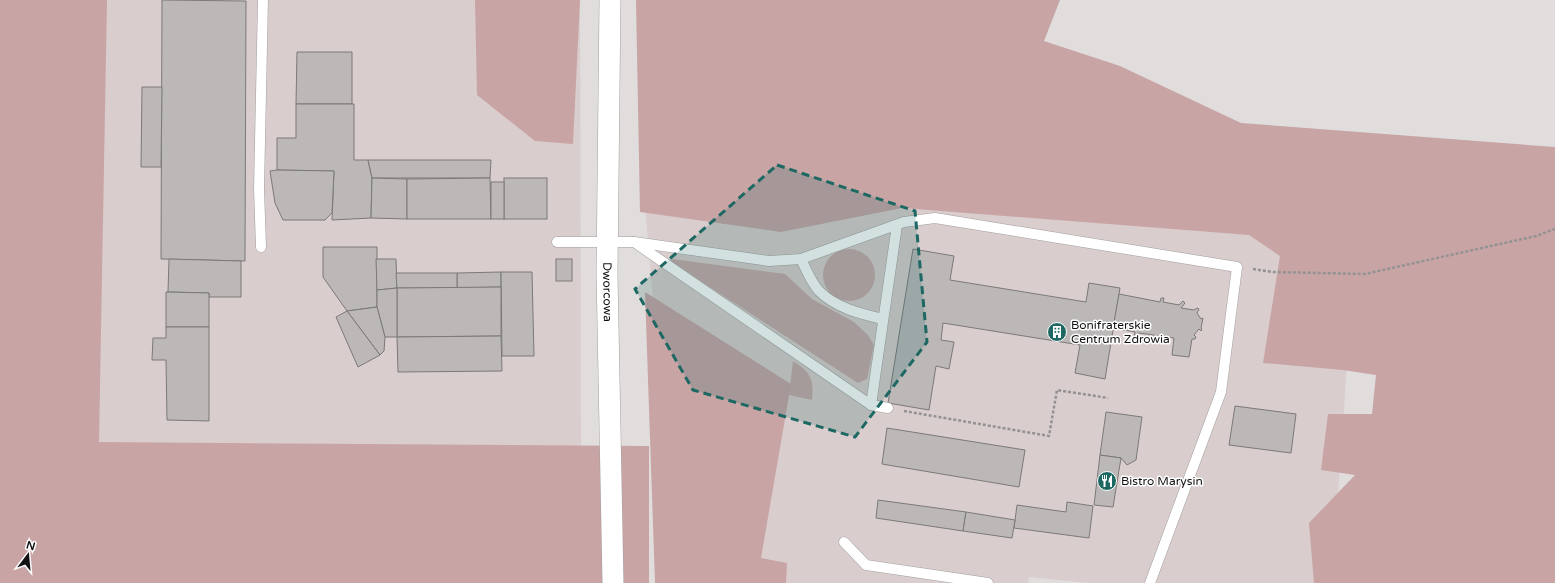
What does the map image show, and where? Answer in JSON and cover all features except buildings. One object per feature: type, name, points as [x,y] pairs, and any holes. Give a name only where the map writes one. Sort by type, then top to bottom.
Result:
[{"type":"street","name":"Dworcowa","points":[[610,0],[607,242],[613,583]]},
{"type":"lane","points":[[261,247],[259,188],[263,0]]},
{"type":"lane","points":[[558,242],[634,242],[769,261],[801,259],[897,224],[935,218],[1237,267],[1221,392],[1150,583]]},
{"type":"lane","points":[[871,405],[897,224]]},
{"type":"lane","points":[[634,242],[871,405],[888,408]]},
{"type":"lane","points":[[801,259],[819,290],[834,302],[859,314],[883,319]]},
{"type":"lane","points":[[844,542],[866,565],[988,583]]},
{"type":"path","points":[[1237,267],[1273,272],[1365,274],[1536,236],[1555,229]]},
{"type":"path","points":[[888,408],[1050,436],[1057,390],[1108,398]]},
{"type":"highlighted area","points":[[777,165],[915,211],[927,342],[855,437],[693,390],[635,289]]},
{"type":"shaded area","points":[[0,0],[107,0],[99,442],[649,446],[649,583],[0,583]]},
{"type":"shaded area","points":[[97,0],[580,0],[581,456],[95,479]]},
{"type":"shaded area","points":[[475,0],[580,0],[573,144],[535,141],[477,95]]},
{"type":"shaded area","points":[[636,0],[1060,0],[1044,41],[1120,66],[1241,123],[1555,147],[1555,583],[1314,583],[1309,523],[1355,475],[1321,470],[1328,414],[1372,414],[1376,375],[1343,370],[1263,363],[1280,256],[1249,235],[902,208],[781,232],[640,212]]},
{"type":"shaded area","points":[[1381,193],[1349,336],[1332,582],[1329,583],[1088,583],[1029,577],[1028,583],[776,583],[753,571],[654,313],[645,204]]},
{"type":"shaded area","points":[[844,249],[854,249],[868,256],[875,270],[875,280],[868,294],[854,301],[844,301],[834,297],[827,290],[823,280],[823,270],[827,260],[834,253]]},
{"type":"shaded area","points":[[672,259],[785,274],[812,299],[854,322],[868,335],[874,345],[867,379],[858,383],[671,262]]},
{"type":"shaded area","points":[[645,292],[791,384],[761,558],[787,563],[786,583],[655,583]]},
{"type":"shaded area","points":[[793,361],[804,369],[810,377],[812,382],[812,400],[789,395]]},
{"type":"place","name":"Bonifraterskie Centrum Zdrowia","points":[[1057,332]]},
{"type":"place","name":"Bistro Marysin","points":[[1107,481]]}]
